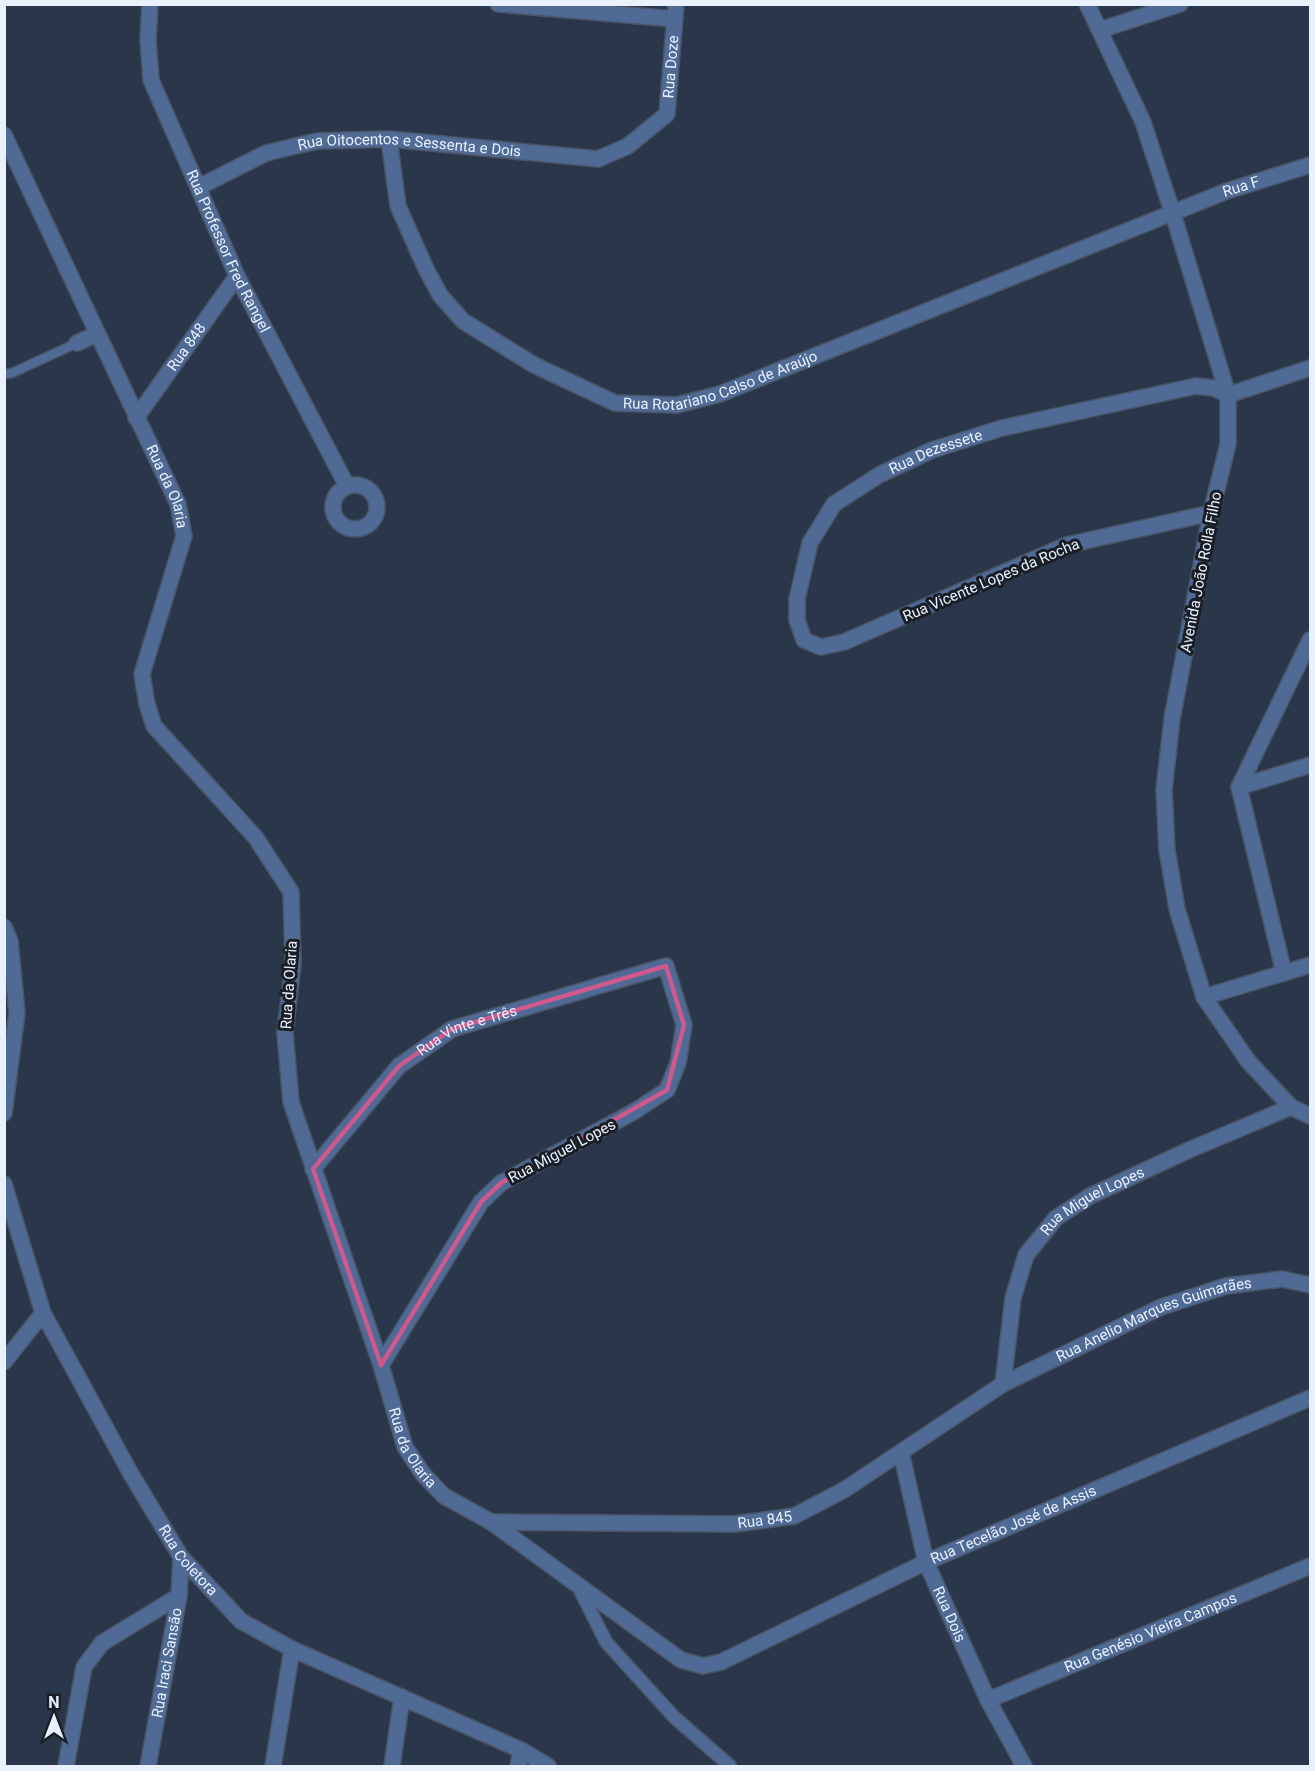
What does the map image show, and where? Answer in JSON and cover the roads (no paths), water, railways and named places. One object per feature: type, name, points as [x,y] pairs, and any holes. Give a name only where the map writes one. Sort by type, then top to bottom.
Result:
[{"type":"street","name":"Rua Professor Fred Rangel","points":[[150,4],[148,39],[151,80],[237,276],[347,486]]},
{"type":"street","points":[[498,4],[675,12]]},
{"type":"street","name":"Avenida João Rolla Filho","points":[[1087,4],[1143,122],[1227,395],[1228,444],[1211,513],[1172,719],[1164,790],[1167,850],[1177,909],[1204,998],[1248,1061],[1291,1107],[1311,1116]]},
{"type":"street","points":[[1100,30],[1180,4]]},
{"type":"street","name":"Rua Doze","points":[[628,146],[667,114],[675,12]]},
{"type":"street","name":"Rua da Olaria","points":[[4,135],[177,504],[184,536],[142,674],[147,704],[154,726],[256,838],[291,892],[293,963],[285,1033],[291,1102],[381,1365],[405,1447],[423,1474],[444,1496],[491,1522],[681,1660],[703,1666],[721,1662]]},
{"type":"street","name":"Rua Oitocentos e Sessenta e Dois","points":[[199,187],[266,153],[317,141],[389,139],[598,159],[628,146]]},
{"type":"street","name":"Rua Rotariano Celso de Araújo","points":[[389,139],[398,206],[440,295],[463,321],[534,365],[615,403],[677,405],[720,394],[1173,214]]},
{"type":"street","name":"Rua F","points":[[1173,214],[1227,191],[1311,165]]},
{"type":"street","name":"Rua 848","points":[[136,418],[237,276]]},
{"type":"street","points":[[77,343],[97,334]]},
{"type":"street","points":[[1227,395],[1311,368]]},
{"type":"street","name":"Rua Dezessete","points":[[844,642],[821,647],[804,640],[797,620],[797,599],[810,543],[834,504],[879,475],[932,450],[1002,428],[1196,386],[1214,388],[1227,395]]},
{"type":"street","name":"Rua Vicente Lopes da Rocha","points":[[844,642],[1067,545],[1211,513]]},
{"type":"street","points":[[1284,973],[1239,787],[1311,640]]},
{"type":"street","points":[[1239,787],[1311,765]]},
{"type":"street","points":[[4,1113],[17,1013],[6,939]]},
{"type":"street","points":[[1204,998],[1311,965]]},
{"type":"street","name":"Rua Vinte e Três","points":[[313,1169],[399,1066],[452,1029],[666,966]]},
{"type":"street","name":"Rua Miguel Lopes","points":[[381,1365],[481,1202],[501,1183],[635,1112],[667,1090],[678,1063],[684,1025],[666,966]]},
{"type":"street","name":"Rua Miguel Lopes","points":[[1003,1384],[1013,1298],[1026,1255],[1056,1218],[1090,1196],[1189,1150],[1291,1107]]},
{"type":"street","name":"Rua Coletora","points":[[4,1184],[43,1312],[131,1474],[181,1557],[241,1621],[292,1649],[521,1750],[548,1767]]},
{"type":"street","name":"Rua Anelio Marques Guimarães","points":[[1003,1384],[1161,1307],[1215,1289],[1282,1279],[1311,1285]]},
{"type":"street","points":[[4,1362],[43,1312]]},
{"type":"street","name":"Rua 845","points":[[491,1522],[735,1524],[794,1516],[844,1490],[1003,1384]]},
{"type":"street","name":"Rua Tecelão José de Assis","points":[[721,1662],[926,1562],[1311,1398]]},
{"type":"street","name":"Rua Dois","points":[[901,1452],[926,1562],[988,1700],[1024,1767]]},
{"type":"street","name":"Rua Iraci Sansão","points":[[148,1767],[179,1596],[181,1557]]},
{"type":"street","name":"Rua Genésio Vieira Campos","points":[[988,1700],[1311,1566]]},
{"type":"street","points":[[578,1586],[606,1642],[674,1717],[730,1767]]},
{"type":"street","points":[[66,1767],[84,1667],[102,1643],[179,1596]]},
{"type":"street","points":[[273,1767],[292,1649]]},
{"type":"street","points":[[392,1767],[402,1697]]},
{"type":"street","points":[[518,1767],[521,1750]]},
{"type":"lane","points":[[4,374],[12,373],[77,343]]}]
